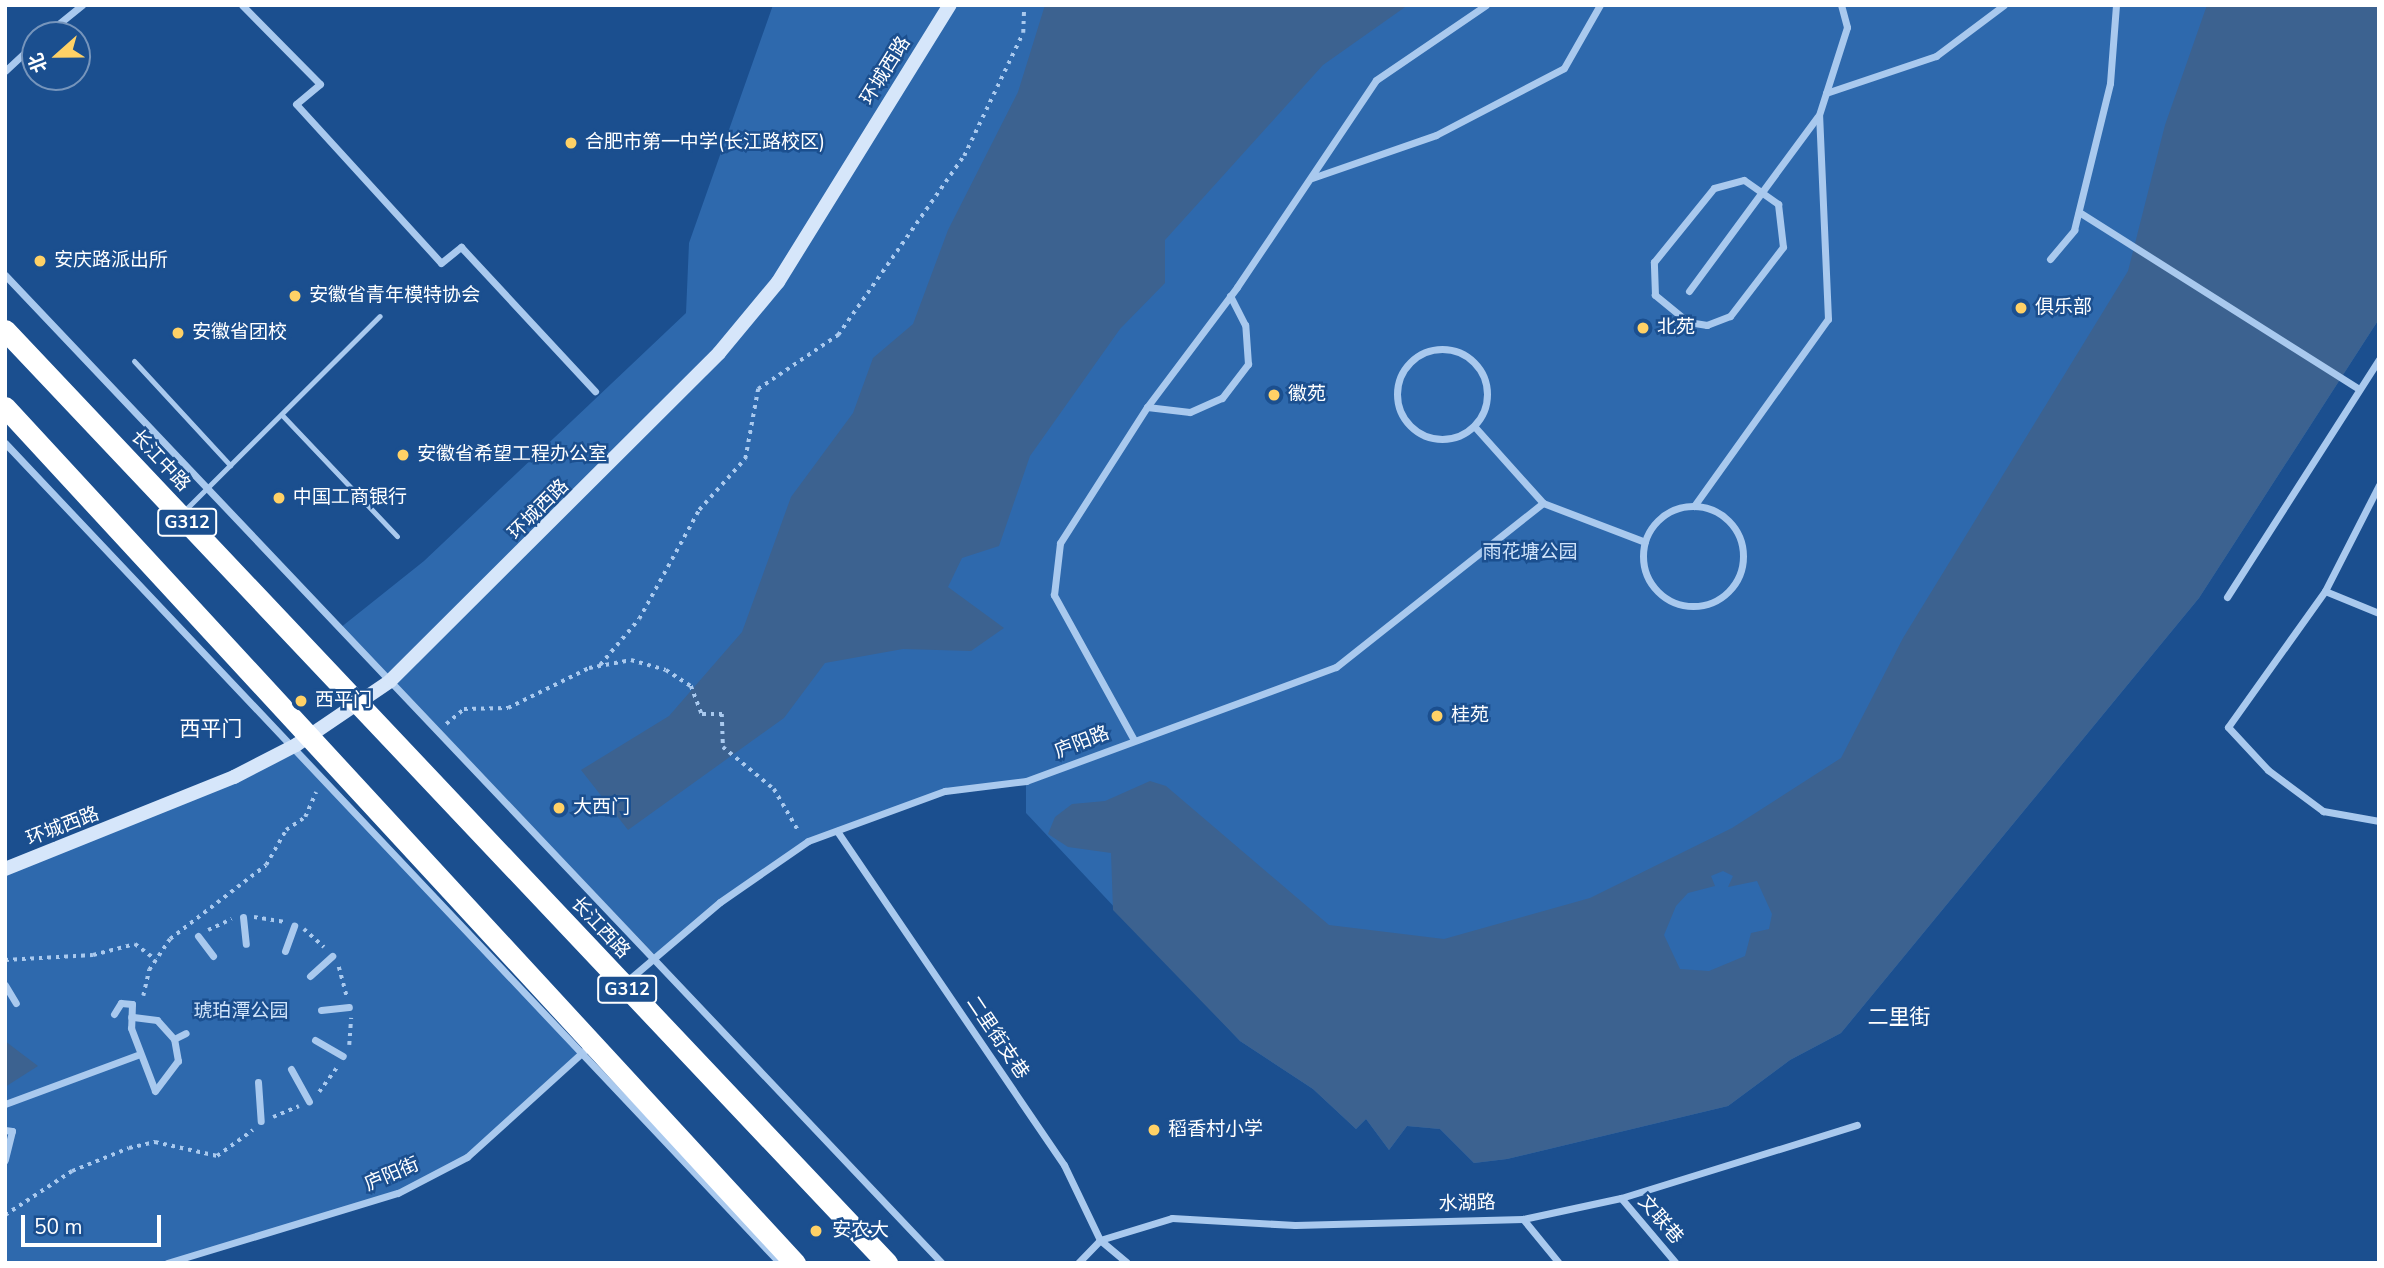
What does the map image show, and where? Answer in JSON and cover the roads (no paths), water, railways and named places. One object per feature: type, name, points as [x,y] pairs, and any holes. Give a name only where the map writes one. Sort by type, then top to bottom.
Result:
[{"type":"highway","name":"长江中路","points":[[5,330],[363,709]]},
{"type":"highway","name":"G312","points":[[5,407],[306,743],[587,1049],[795,1263]]},
{"type":"highway","name":"长江西路","points":[[363,709],[887,1263]]},
{"type":"street","points":[[62,21],[82,5]]},
{"type":"street","points":[[242,5],[320,84],[296,104],[442,263],[461,247],[595,391]]},
{"type":"street","name":"环城西路","points":[[5,869],[133,820],[306,743],[363,709],[727,343],[778,282],[950,5]]},
{"type":"street","points":[[1134,740],[1054,595],[1060,543],[1147,407],[1230,296],[1376,80],[1486,5]]},
{"type":"street","points":[[1311,178],[1436,135],[1563,68],[1600,5]]},
{"type":"street","points":[[1689,291],[1819,115],[1847,27],[1841,5]]},
{"type":"street","points":[[1826,93],[1936,56],[2004,5]]},
{"type":"street","points":[[2050,259],[2074,230],[2079,212],[2110,83],[2116,5]]},
{"type":"street","points":[[5,71],[21,56]]},
{"type":"street","points":[[1694,506],[1724,517],[1742,545],[1739,578],[1729,591],[1700,606],[1668,600],[1646,575],[1645,542],[1663,516],[1694,506],[1828,318],[1819,115]]},
{"type":"street","points":[[1744,180],[1764,189],[1779,204],[1786,227],[1783,247],[1730,316],[1707,325],[1688,322],[1655,295],[1654,262],[1714,188],[1744,180]]},
{"type":"street","points":[[2079,212],[2356,387]]},
{"type":"street","points":[[5,275],[437,731],[656,956],[942,1263]]},
{"type":"street","points":[[1147,407],[1190,412],[1222,398],[1248,364],[1245,325],[1230,296]]},
{"type":"street","points":[[1430,351],[1472,360],[1487,400],[1475,426],[1448,439],[1419,433],[1398,403],[1406,367],[1430,351]]},
{"type":"street","points":[[2227,597],[2356,387],[2379,359]]},
{"type":"street","points":[[1475,426],[1543,503],[1645,542]]},
{"type":"street","points":[[5,443],[306,743],[327,782],[587,1049],[780,1263]]},
{"type":"street","points":[[2379,485],[2376,500],[2325,591],[2228,727],[2268,770],[2323,811],[2379,821]]},
{"type":"street","name":"庐阳路","points":[[622,984],[808,841],[945,791],[1026,781],[1336,667],[1543,503]]},
{"type":"street","points":[[2325,591],[2379,613]]},
{"type":"street","name":"二里街支巷","points":[[837,831],[1064,1165],[1100,1240],[1127,1263]]},
{"type":"street","points":[[243,917],[246,944]]},
{"type":"street","points":[[285,951],[294,926]]},
{"type":"street","points":[[198,936],[214,956]]},
{"type":"street","points":[[310,976],[332,956]]},
{"type":"street","points":[[5,985],[16,1003]]},
{"type":"street","points":[[114,1014],[121,1003],[132,1004],[131,1017],[140,1054],[155,1091],[178,1061],[174,1039],[157,1020],[131,1017]]},
{"type":"street","points":[[321,1010],[349,1007]]},
{"type":"street","points":[[174,1039],[186,1033]]},
{"type":"street","points":[[315,1040],[343,1056]]},
{"type":"street","name":"庐阳街","points":[[167,1263],[398,1193],[467,1157],[587,1049]]},
{"type":"street","points":[[5,1104],[140,1054]]},
{"type":"street","points":[[292,1069],[309,1101]]},
{"type":"street","points":[[258,1082],[261,1121]]},
{"type":"street","name":"水湖路","points":[[1100,1240],[1172,1218],[1295,1225],[1523,1219],[1620,1198],[1857,1125]]},
{"type":"street","points":[[5,1130],[12,1131],[5,1160]]},
{"type":"street","name":"文联巷","points":[[1620,1198],[1676,1263]]},
{"type":"street","points":[[1523,1219],[1559,1263]]},
{"type":"street","points":[[1079,1263],[1100,1240]]},
{"type":"lane","points":[[180,515],[380,316]]},
{"type":"lane","points":[[134,361],[230,465]]},
{"type":"lane","points":[[282,415],[397,536]]},
{"type":"place","name":"合肥市第一中学(长江路校区)","points":[[571,143]]},
{"type":"place","name":"安庆路派出所","points":[[40,261]]},
{"type":"place","name":"安徽省青年模特协会","points":[[295,296]]},
{"type":"place","name":"俱乐部","points":[[2021,308]]},
{"type":"place","name":"北苑","points":[[1643,328]]},
{"type":"place","name":"安徽省团校","points":[[178,333]]},
{"type":"place","name":"徽苑","points":[[1274,395]]},
{"type":"place","name":"安徽省希望工程办公室","points":[[403,455]]},
{"type":"place","name":"中国工商银行","points":[[279,498]]},
{"type":"place","name":"西平门","points":[[301,701]]},
{"type":"place","name":"桂苑","points":[[1437,716]]},
{"type":"place","name":"大西门","points":[[559,808]]},
{"type":"place","name":"稻香村小学","points":[[1154,1130]]},
{"type":"place","name":"安农大","points":[[816,1231]]},
{"type":"district","name":"西平门","points":[[211,729]]},
{"type":"district","name":"二里街","points":[[1899,1017]]},
{"type":"park label","name":"雨花塘公园","points":[[1530,553]]},
{"type":"park label","name":"琥珀潭公园","points":[[241,1012]]}]
